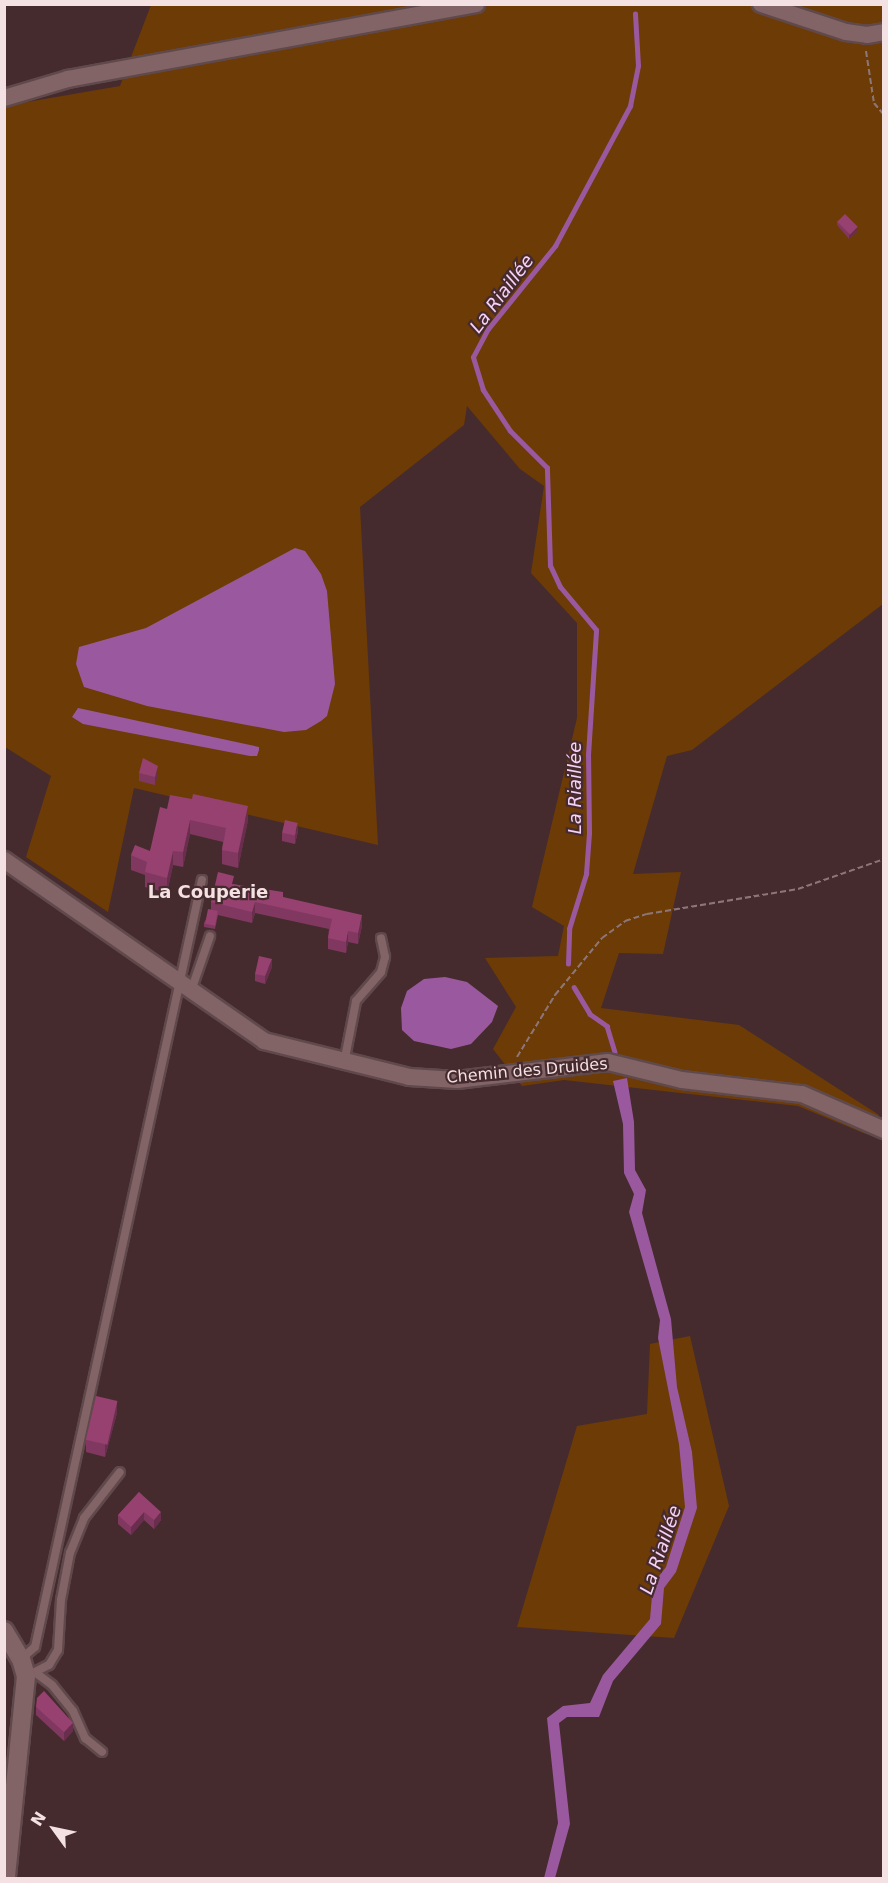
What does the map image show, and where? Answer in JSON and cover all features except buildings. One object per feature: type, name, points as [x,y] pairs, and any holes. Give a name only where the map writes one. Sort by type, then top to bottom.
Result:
[{"type":"street","points":[[4,98],[68,79],[476,4]]},
{"type":"street","points":[[761,4],[875,34]]},
{"type":"street","name":"Chemin des Druides","points":[[4,860],[264,1041],[344,1063],[409,1077],[457,1080],[608,1062],[682,1080],[802,1094],[884,1130]]},
{"type":"street","points":[[4,1631],[28,1669],[26,1711],[6,1878]]},
{"type":"lane","points":[[28,1669],[35,1647],[174,1013],[177,981],[202,880]]},
{"type":"lane","points":[[191,992],[210,936]]},
{"type":"lane","points":[[344,1063],[356,1001],[381,972],[385,957],[381,938]]},
{"type":"lane","points":[[28,1669],[50,1665],[58,1650],[61,1600],[69,1553],[84,1518],[120,1472]]},
{"type":"lane","points":[[28,1669],[52,1685],[73,1711],[85,1738],[102,1752]]},
{"type":"path","points":[[875,34],[865,60],[872,92],[884,116]]},
{"type":"path","points":[[505,1074],[555,995],[602,938],[625,921],[647,914],[798,889],[884,859]]},
{"type":"shaded area","points":[[151,5],[883,5],[883,604],[692,750],[667,756],[633,874],[681,872],[663,954],[619,953],[601,1008],[739,1025],[879,1115],[866,1134],[798,1106],[564,1080],[522,1086],[493,1049],[516,1007],[485,958],[558,956],[564,926],[532,907],[577,718],[577,623],[531,573],[544,486],[520,469],[467,406],[464,425],[360,507],[378,845],[134,788],[108,912],[26,857],[51,776],[5,747],[4,106],[120,86]]},
{"type":"shaded area","points":[[295,548],[305,551],[321,574],[327,591],[335,684],[327,716],[321,721],[306,730],[284,732],[147,706],[84,687],[76,664],[79,647],[146,628]]},
{"type":"shaded area","points":[[78,708],[259,747],[259,750],[257,756],[250,756],[83,724],[72,717]]},
{"type":"shaded area","points":[[445,977],[467,982],[498,1006],[492,1022],[471,1044],[451,1049],[414,1041],[402,1030],[401,1008],[407,991],[424,979]]},
{"type":"shaded area","points":[[627,1078],[634,1122],[635,1170],[646,1190],[642,1213],[671,1319],[677,1387],[692,1452],[697,1508],[676,1572],[664,1588],[661,1624],[613,1681],[599,1717],[567,1717],[559,1723],[570,1824],[555,1878],[544,1878],[558,1823],[547,1718],[563,1706],[590,1703],[603,1675],[650,1619],[653,1584],[666,1567],[685,1507],[679,1444],[658,1338],[660,1320],[629,1212],[634,1194],[624,1173],[623,1124],[613,1081]]},
{"type":"shaded area","points":[[690,1336],[729,1506],[674,1638],[517,1627],[577,1426],[647,1414],[650,1344]]},
{"type":"waterway","name":"La Riaillée","points":[[568,964],[569,929],[586,874],[589,833],[588,755],[596,630],[560,587],[550,566],[547,468],[510,431],[483,390],[473,357],[488,329],[555,246],[630,106],[638,66],[635,14]]},
{"type":"waterway","name":"La Riaillée","points":[[574,987],[590,1014],[607,1026],[615,1052]]},
{"type":"district","name":"La Couperie","points":[[208,892]]}]
